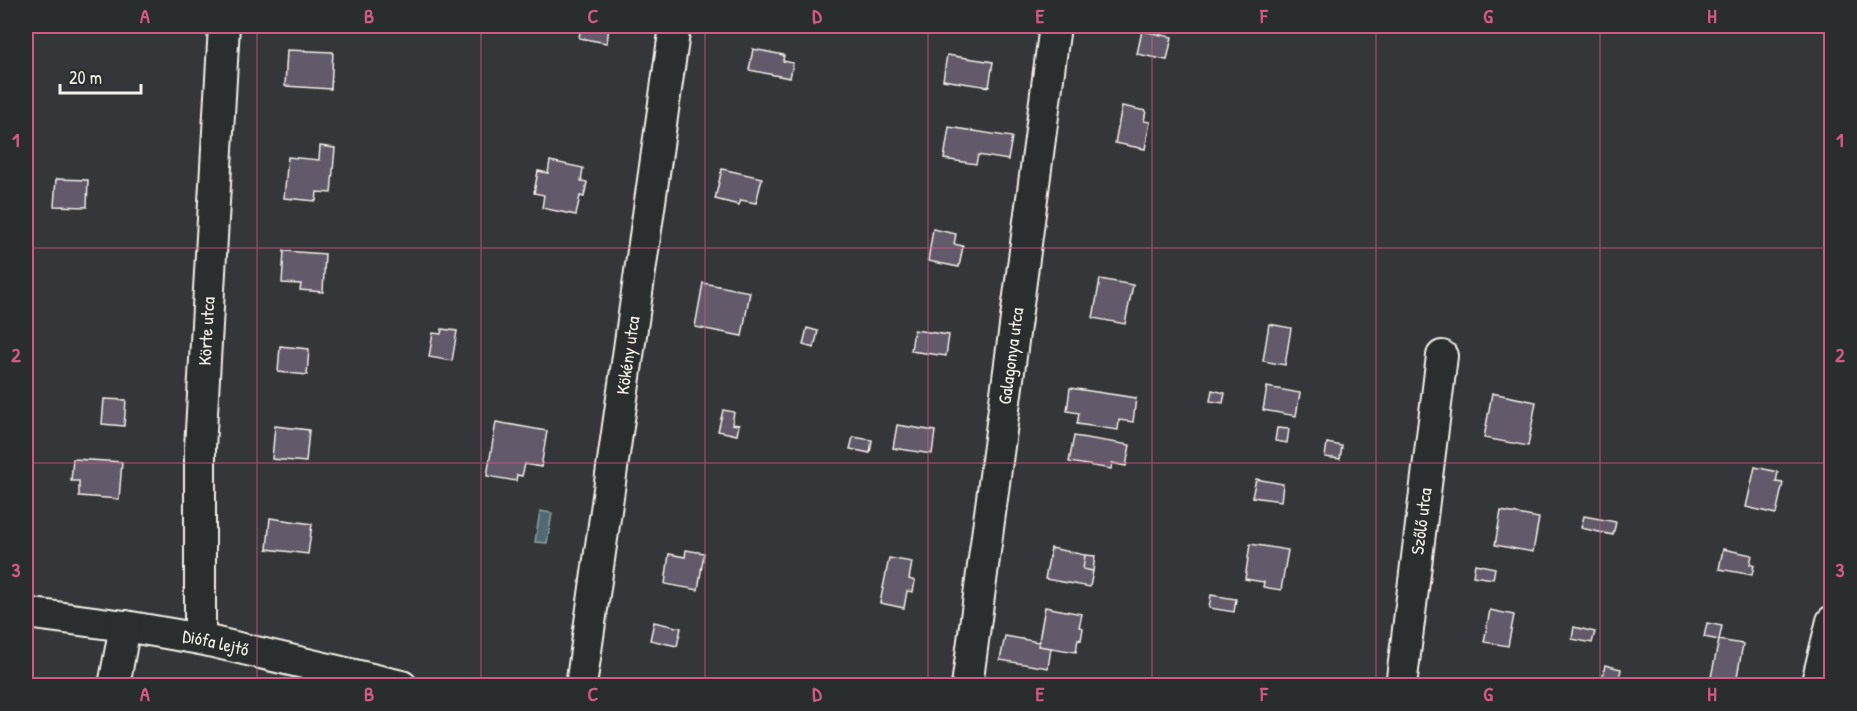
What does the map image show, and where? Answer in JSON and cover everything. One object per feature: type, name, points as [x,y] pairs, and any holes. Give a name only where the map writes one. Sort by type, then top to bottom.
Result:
[{"type":"street","name":"Körte utca","points":[[200,639],[200,448],[224,26]]},
{"type":"street","name":"Kökény utca","points":[[581,686],[675,26]]},
{"type":"street","name":"Galagonya utca","points":[[967,686],[1055,26]]},
{"type":"street","name":"Szőlő utca","points":[[1401,686],[1442,356]]},
{"type":"street","name":"Diófa lejtő","points":[[26,613],[200,639],[402,686]]},
{"type":"street","points":[[1816,686],[1832,621]]},
{"type":"street","points":[[114,686],[125,626]]},
{"type":"water","points":[[540,511],[552,513],[547,543],[535,542]]},
{"type":"building","points":[[581,26],[609,26],[607,43],[579,38]]},
{"type":"building","points":[[1142,31],[1172,37],[1167,60],[1137,54]]},
{"type":"building","points":[[753,49],[784,55],[783,61],[793,63],[790,78],[749,70]]},
{"type":"building","points":[[287,50],[333,52],[331,89],[285,86]]},
{"type":"building","points":[[947,55],[993,62],[989,87],[943,80]]},
{"type":"building","points":[[1122,106],[1146,111],[1144,121],[1150,122],[1145,149],[1115,143]]},
{"type":"building","points":[[949,127],[1012,137],[1008,160],[978,155],[976,164],[944,159]]},
{"type":"building","points":[[320,146],[335,148],[331,193],[317,192],[316,201],[284,198],[288,157],[319,160]]},
{"type":"building","points":[[550,161],[583,168],[581,181],[587,182],[584,197],[580,196],[576,215],[542,208],[544,195],[534,193],[538,171],[548,173]]},
{"type":"building","points":[[722,169],[762,178],[756,203],[741,200],[739,205],[715,199]]},
{"type":"building","points":[[56,179],[88,180],[87,207],[54,206]]},
{"type":"building","points":[[933,229],[956,234],[954,244],[963,246],[959,267],[928,261]]},
{"type":"building","points":[[284,251],[325,254],[323,292],[300,290],[301,284],[282,283]]},
{"type":"building","points":[[1100,279],[1133,285],[1125,324],[1093,318]]},
{"type":"building","points":[[703,283],[750,292],[742,336],[695,327]]},
{"type":"building","points":[[1269,324],[1291,328],[1285,365],[1263,361]]},
{"type":"building","points":[[807,328],[818,331],[814,348],[803,345]]},
{"type":"building","points":[[442,329],[457,331],[452,361],[429,357],[433,333],[441,334]]},
{"type":"building","points":[[914,330],[949,335],[946,356],[911,351]]},
{"type":"building","points":[[280,346],[309,349],[307,375],[278,372]]},
{"type":"building","points":[[1267,387],[1300,393],[1296,416],[1263,410]]},
{"type":"building","points":[[1070,388],[1136,398],[1133,422],[1119,420],[1118,430],[1077,424],[1079,413],[1067,411]]},
{"type":"building","points":[[1212,390],[1225,393],[1223,403],[1210,401]]},
{"type":"building","points":[[1492,393],[1536,402],[1528,446],[1484,438]]},
{"type":"building","points":[[104,399],[126,400],[124,426],[102,424]]},
{"type":"building","points":[[723,410],[734,412],[732,424],[739,425],[737,435],[718,431]]},
{"type":"building","points":[[496,422],[547,431],[541,467],[525,464],[522,476],[517,475],[516,481],[487,476]]},
{"type":"building","points":[[897,425],[935,431],[932,454],[893,448]]},
{"type":"building","points":[[275,426],[309,430],[306,462],[272,459]]},
{"type":"building","points":[[1277,428],[1289,429],[1287,443],[1275,441]]},
{"type":"building","points":[[1074,436],[1130,445],[1126,466],[1112,463],[1111,469],[1069,462]]},
{"type":"building","points":[[853,437],[872,440],[870,453],[850,449]]},
{"type":"building","points":[[1327,443],[1342,446],[1340,459],[1325,457]]},
{"type":"building","points":[[73,459],[122,462],[119,499],[79,496],[79,481],[71,481]]},
{"type":"building","points":[[1755,467],[1778,472],[1776,482],[1783,483],[1776,514],[1746,507]]},
{"type":"building","points":[[1256,479],[1283,484],[1281,501],[1252,497]]},
{"type":"building","points":[[1501,511],[1539,518],[1533,552],[1495,545]]},
{"type":"building","points":[[1584,516],[1616,522],[1613,535],[1581,528]]},
{"type":"building","points":[[270,518],[312,524],[308,554],[267,549]]},
{"type":"building","points":[[1250,544],[1288,550],[1281,590],[1263,587],[1264,582],[1245,579]]},
{"type":"building","points":[[1051,548],[1085,555],[1083,569],[1093,571],[1090,587],[1045,579]]},
{"type":"building","points":[[1723,549],[1752,555],[1750,564],[1754,565],[1752,575],[1719,569]]},
{"type":"building","points":[[686,550],[704,553],[698,590],[665,584],[669,554],[685,557]]},
{"type":"building","points":[[1085,555],[1095,556],[1093,571],[1083,569]]},
{"type":"building","points":[[889,558],[912,562],[909,579],[915,581],[913,592],[907,591],[904,608],[880,603]]},
{"type":"building","points":[[1475,564],[1495,568],[1493,579],[1473,576]]},
{"type":"building","points":[[1211,595],[1236,599],[1234,612],[1209,608]]},
{"type":"building","points":[[1045,607],[1082,614],[1079,627],[1083,628],[1076,652],[1038,646]]},
{"type":"building","points":[[1490,610],[1514,615],[1508,646],[1484,642]]},
{"type":"building","points":[[654,622],[681,628],[677,646],[650,640]]},
{"type":"building","points":[[1707,623],[1722,626],[1719,640],[1704,637]]},
{"type":"building","points":[[1574,627],[1595,632],[1592,643],[1572,639]]},
{"type":"building","points":[[1005,636],[1039,642],[1038,646],[1051,648],[1048,668],[1000,660]]},
{"type":"building","points":[[1719,640],[1743,644],[1736,682],[1711,677]]},
{"type":"building","points":[[1605,665],[1621,669],[1618,686],[1601,686]]},
{"type":"building","points":[[867,679],[901,685],[901,686],[866,686]]}]
